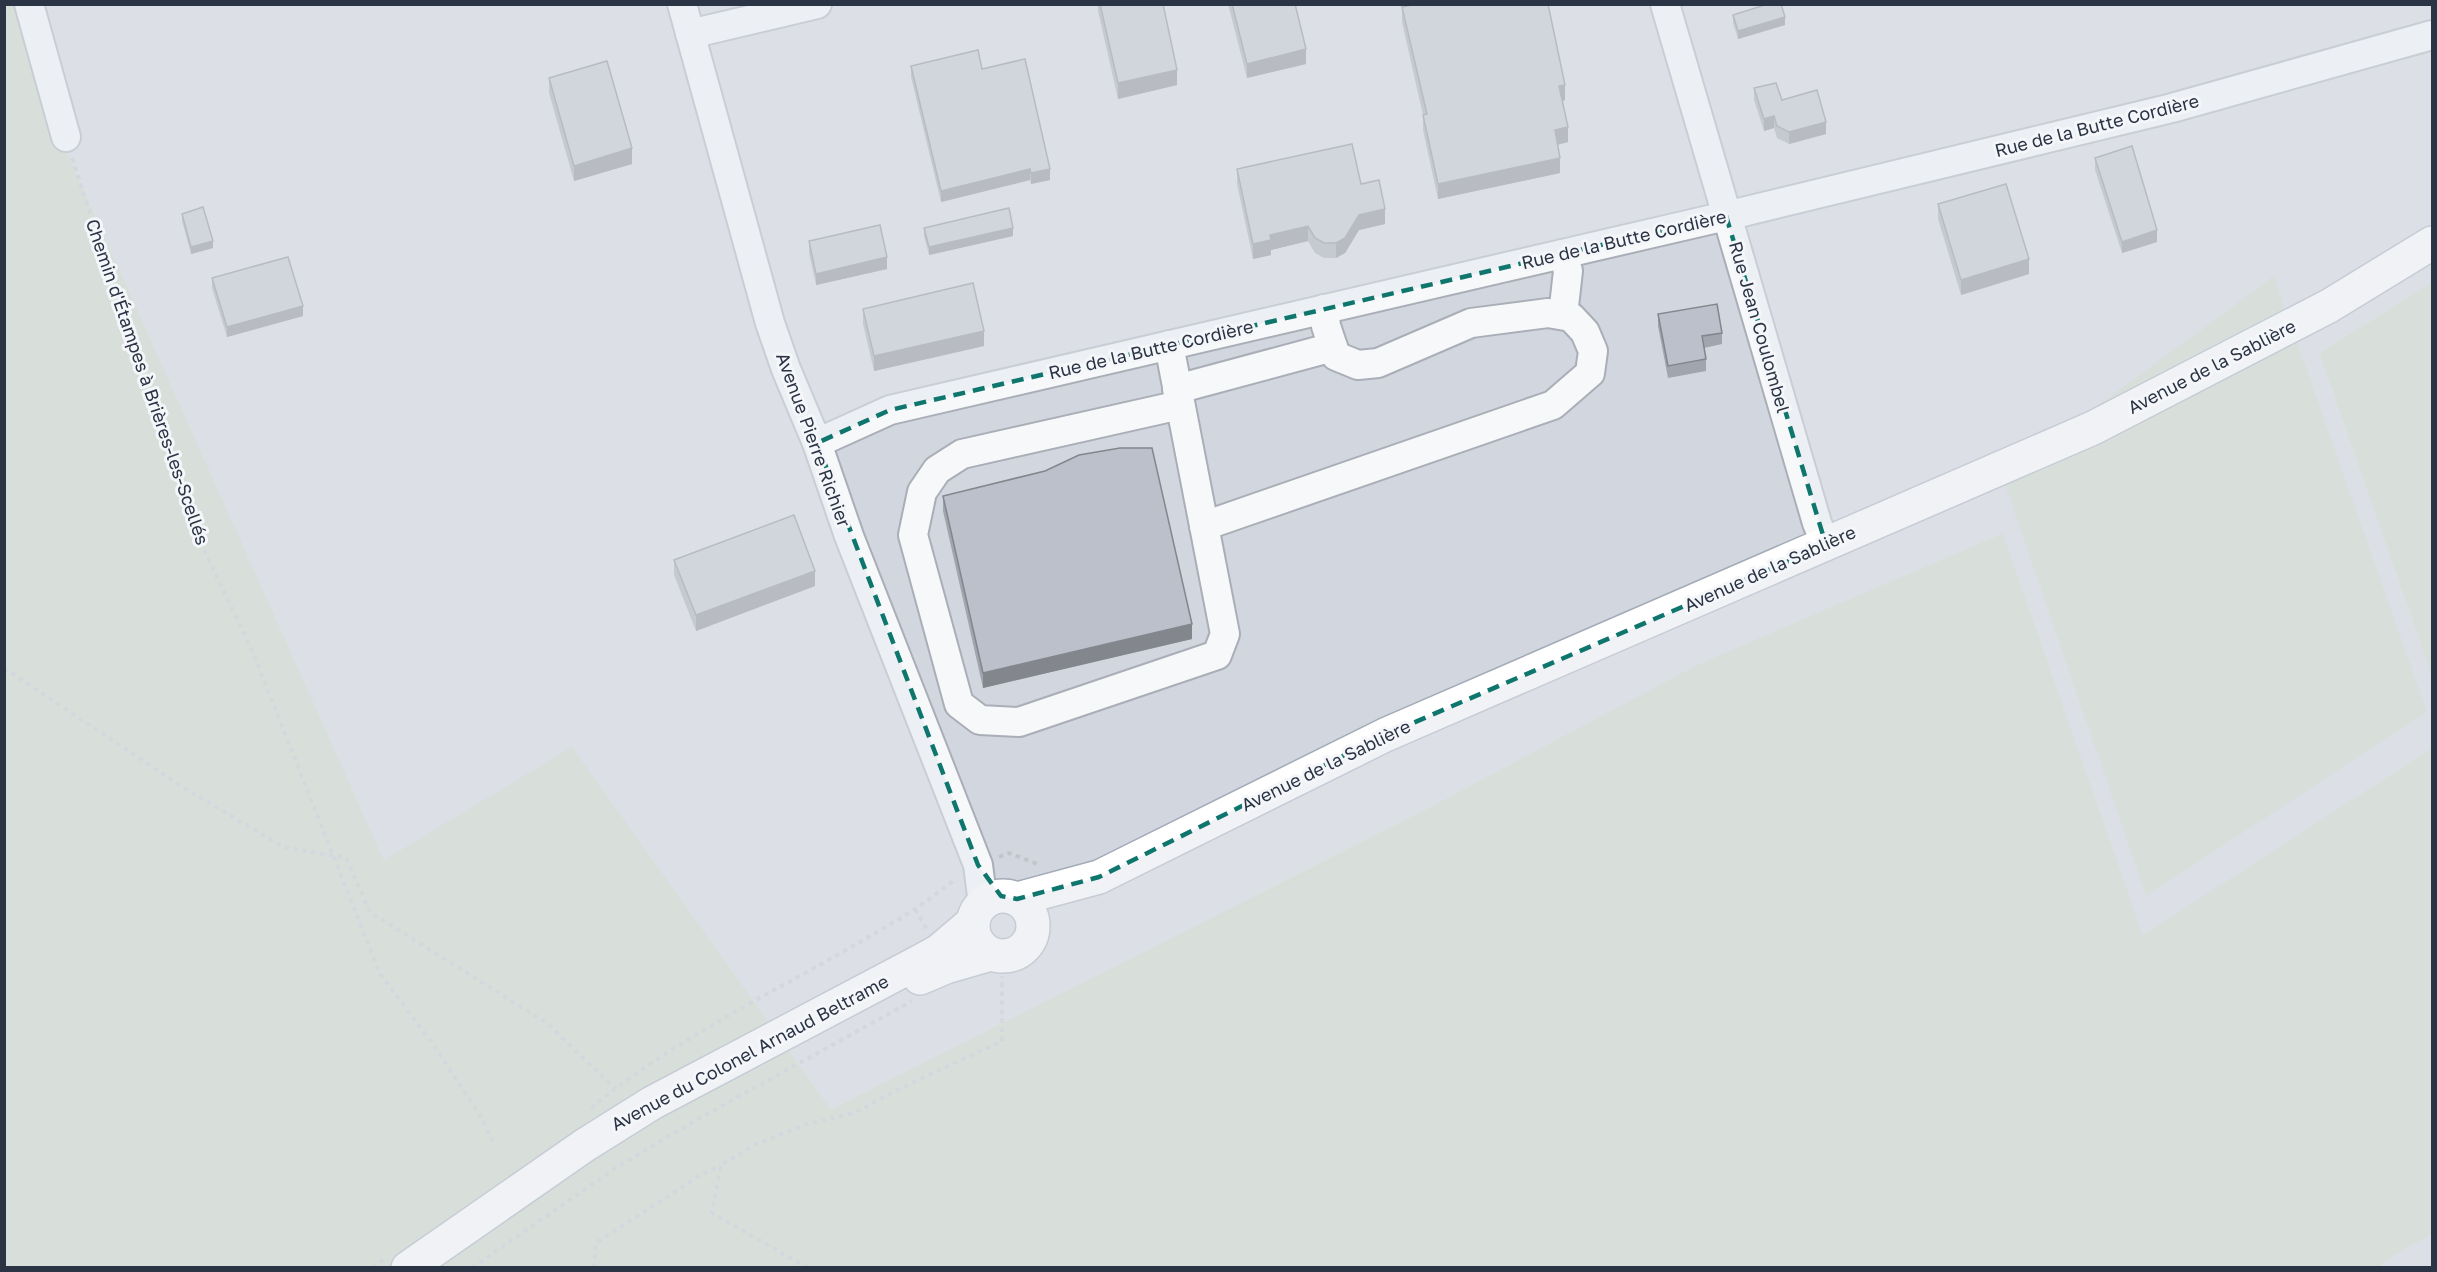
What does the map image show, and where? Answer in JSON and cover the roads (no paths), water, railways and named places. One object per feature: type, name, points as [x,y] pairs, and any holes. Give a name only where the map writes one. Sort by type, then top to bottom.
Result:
[{"type":"main road","name":"Avenue de la Sablière","points":[[993,906],[1099,877],[1385,735],[2093,428],[2329,306],[2433,243]]},
{"type":"main road","name":"Avenue de la Sablière","points":[[1033,929],[1099,877]]},
{"type":"main road","points":[[997,965],[977,941],[993,906],[1025,906],[1033,929]]},
{"type":"main road","name":"Avenue du Colonel Arnaud Beltrame","points":[[408,1268],[546,1171],[651,1103],[939,951],[993,906]]},
{"type":"main road","name":"Avenue du Colonel Arnaud Beltrame","points":[[442,1268],[606,1154],[733,1078],[946,966],[997,965],[1000,956],[1019,952],[1026,946],[1033,929]]},
{"type":"street","points":[[29,4],[66,137]]},
{"type":"street","name":"Avenue Pierre Richier","points":[[682,4],[770,323],[786,369],[817,443],[849,536],[993,906]]},
{"type":"street","points":[[690,34],[817,4]]},
{"type":"street","name":"Rue Jean Coulombel","points":[[1665,4],[1817,523],[1826,544]]},
{"type":"street","name":"Rue de la Butte Cordière","points":[[817,443],[890,410],[1726,216],[2172,108],[2433,35]]},
{"type":"street","points":[[1563,254],[1568,271],[1563,315]]},
{"type":"street","points":[[1204,526],[1553,405],[1590,372],[1593,351],[1585,332],[1571,317],[1563,315],[1548,313],[1471,323],[1378,363],[1358,365],[1336,356],[1324,309]]},
{"type":"street","points":[[1169,345],[1179,397],[1225,634],[1217,655],[1019,722],[980,720],[958,704],[913,535],[922,492],[937,470],[962,454],[1179,397],[1333,347]]}]
